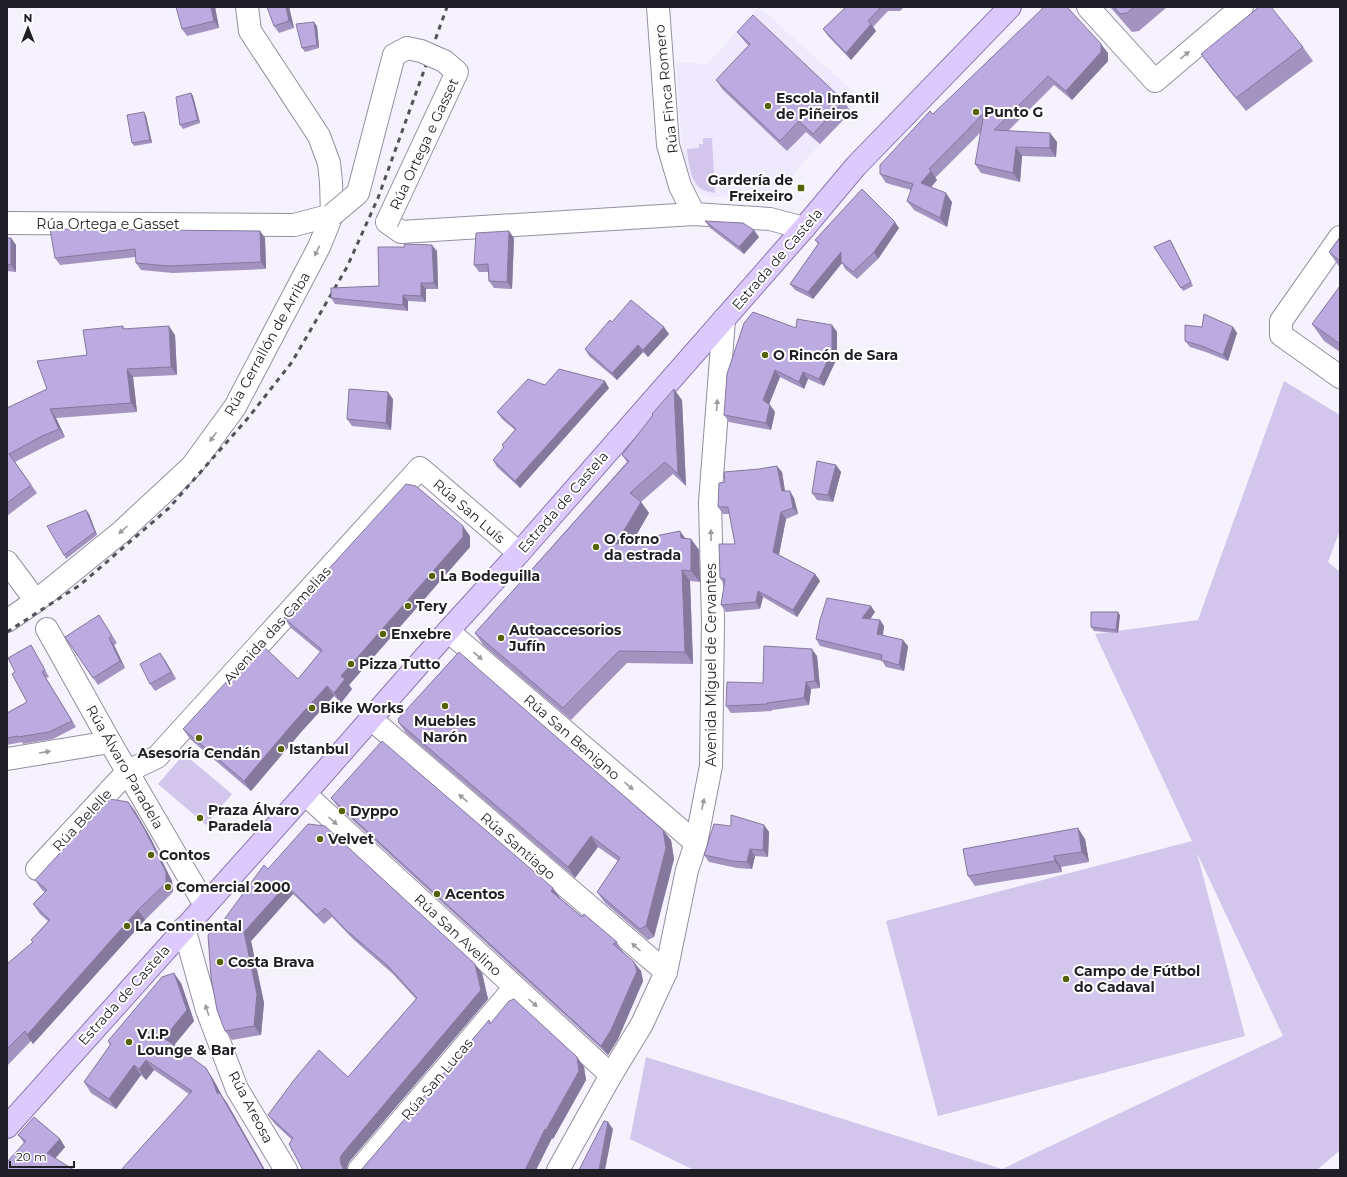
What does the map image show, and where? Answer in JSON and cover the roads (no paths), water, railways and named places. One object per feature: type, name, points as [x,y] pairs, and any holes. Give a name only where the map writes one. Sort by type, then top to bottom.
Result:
[{"type":"main road","name":"Estrada de Castela","points":[[7,1127],[519,553],[804,228],[856,166],[1010,7]]},
{"type":"street","points":[[247,7],[250,31],[319,136],[329,163],[332,215]]},
{"type":"street","name":"Rúa Finca Romero","points":[[658,7],[668,145],[680,186],[694,214]]},
{"type":"street","points":[[1088,7],[1155,81],[1242,7]]},
{"type":"street","name":"Rúa Ortega e Gasset","points":[[7,223],[294,226],[332,215],[358,193],[394,55],[407,48],[421,51],[444,60],[457,72],[387,222],[401,232],[694,214],[770,219],[804,228]]},
{"type":"street","name":"Rúa Cerrallón de Arriba","points":[[7,621],[36,601],[121,532],[192,466],[235,407],[318,247],[332,215]]},
{"type":"street","points":[[1340,237],[1281,321],[1281,335],[1340,377]]},
{"type":"street","name":"Avenida Miguel de Cervantes","points":[[558,1170],[611,1075],[642,1024],[666,972],[687,870],[696,842],[711,766],[713,621],[710,502],[724,319]]},
{"type":"street","name":"Rúa San Luís","points":[[420,468],[519,553]]},
{"type":"street","name":"Avenida das Camelias","points":[[128,771],[157,757],[420,468]]},
{"type":"street","points":[[7,562],[36,601]]},
{"type":"street","name":"Rúa Álvaro Paradela","points":[[46,629],[205,905]]},
{"type":"street","name":"Rúa San Benigno","points":[[448,631],[696,842]]},
{"type":"street","name":"Rúa Santiago","points":[[371,719],[666,972]]},
{"type":"street","points":[[7,758],[110,742]]},
{"type":"street","name":"Rúa Belelle","points":[[37,869],[128,771]]},
{"type":"street","name":"Rúa San Avelino","points":[[305,794],[611,1075]]},
{"type":"street","name":"Rúa Areosa","points":[[184,928],[207,1010],[237,1089],[286,1170]]},
{"type":"street","name":"Rúa San Lucas","points":[[359,1170],[515,987]]},
{"type":"railway","points":[[7,632],[80,585],[169,508],[248,418],[292,362],[347,267],[378,198],[447,7]]},
{"type":"place","name":"Escola Infantil de Piñeiros","points":[[768,106]]},
{"type":"place","name":"Punto G","points":[[976,112]]},
{"type":"place","name":"Gardería de Freixeiro","points":[[801,188]]},
{"type":"place","name":"O Rincón de Sara","points":[[765,355]]},
{"type":"place","name":"O forno da estrada","points":[[596,547]]},
{"type":"place","name":"La Bodeguilla","points":[[432,576]]},
{"type":"place","name":"Tery","points":[[408,606]]},
{"type":"place","name":"Enxebre","points":[[383,634]]},
{"type":"place","name":"Autoaccesorios Jufín","points":[[501,638]]},
{"type":"place","name":"Pizza Tutto","points":[[351,664]]},
{"type":"place","name":"Muebles Narón","points":[[445,706]]},
{"type":"place","name":"Bike Works","points":[[312,708]]},
{"type":"place","name":"Asesoría Cendán","points":[[199,738]]},
{"type":"place","name":"Istanbul","points":[[281,749]]},
{"type":"place","name":"Dyppo","points":[[342,811]]},
{"type":"place","name":"Praza Álvaro Paradela","points":[[200,818]]},
{"type":"place","name":"Velvet","points":[[320,839]]},
{"type":"place","name":"Contos","points":[[151,855]]},
{"type":"place","name":"Comercial 2000","points":[[168,887]]},
{"type":"place","name":"Acentos","points":[[437,894]]},
{"type":"place","name":"La Continental","points":[[127,926]]},
{"type":"place","name":"Costa Brava","points":[[220,962]]},
{"type":"place","name":"Campo de Fútbol do Cadaval","points":[[1066,979]]},
{"type":"place","name":"V.I.P Lounge & Bar","points":[[129,1042]]}]
